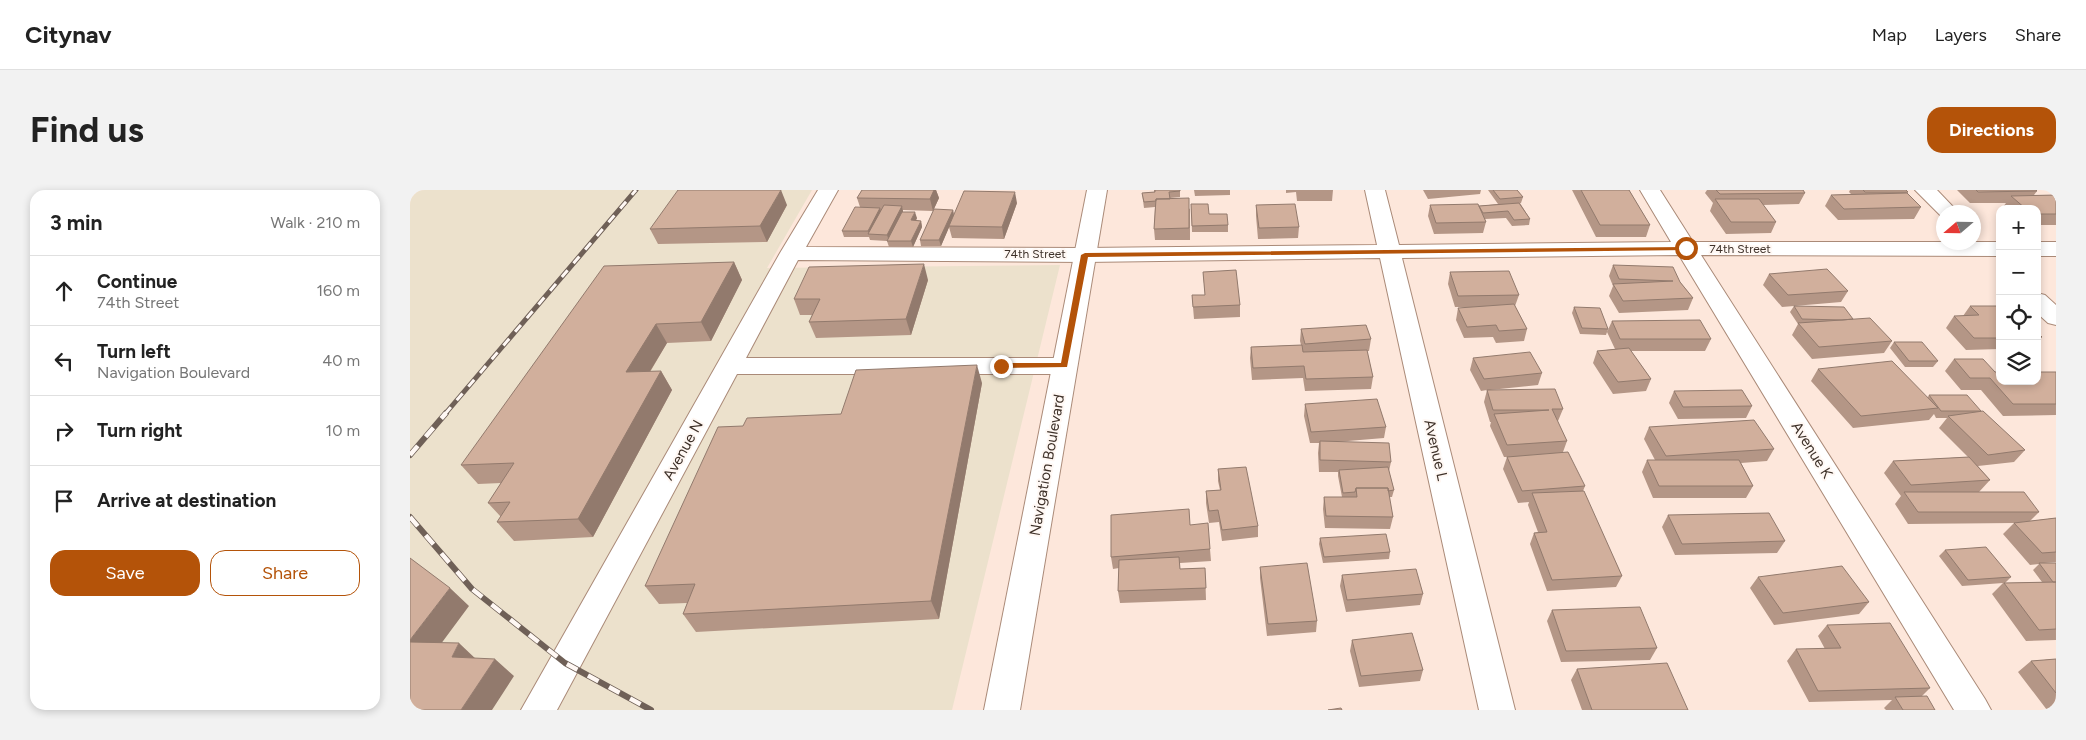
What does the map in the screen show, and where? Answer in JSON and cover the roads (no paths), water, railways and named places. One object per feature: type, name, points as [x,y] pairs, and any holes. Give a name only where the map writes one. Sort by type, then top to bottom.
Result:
[{"type":"street","name":"Avenue N","points":[[539,710],[791,253],[828,190]]},
{"type":"street","name":"Navigation Boulevard","points":[[1002,710],[1097,190]]},
{"type":"street","name":"Avenue L","points":[[1375,190],[1497,710]]},
{"type":"street","name":"Avenue K","points":[[1650,190],[1973,710]]},
{"type":"street","points":[[1925,190],[1941,205]]},
{"type":"street","name":"74th Street","points":[[791,253],[1085,255],[1686,248],[1990,250]]},
{"type":"street","points":[[2041,249],[2056,249]]},
{"type":"street","points":[[2041,304],[2056,318]]},
{"type":"street","points":[[729,366],[1064,366]]},
{"type":"railway","points":[[445,414],[636,190]]},
{"type":"railway","points":[[410,455],[446,413]]},
{"type":"railway","points":[[410,517],[472,589],[565,663],[651,710]]}]
